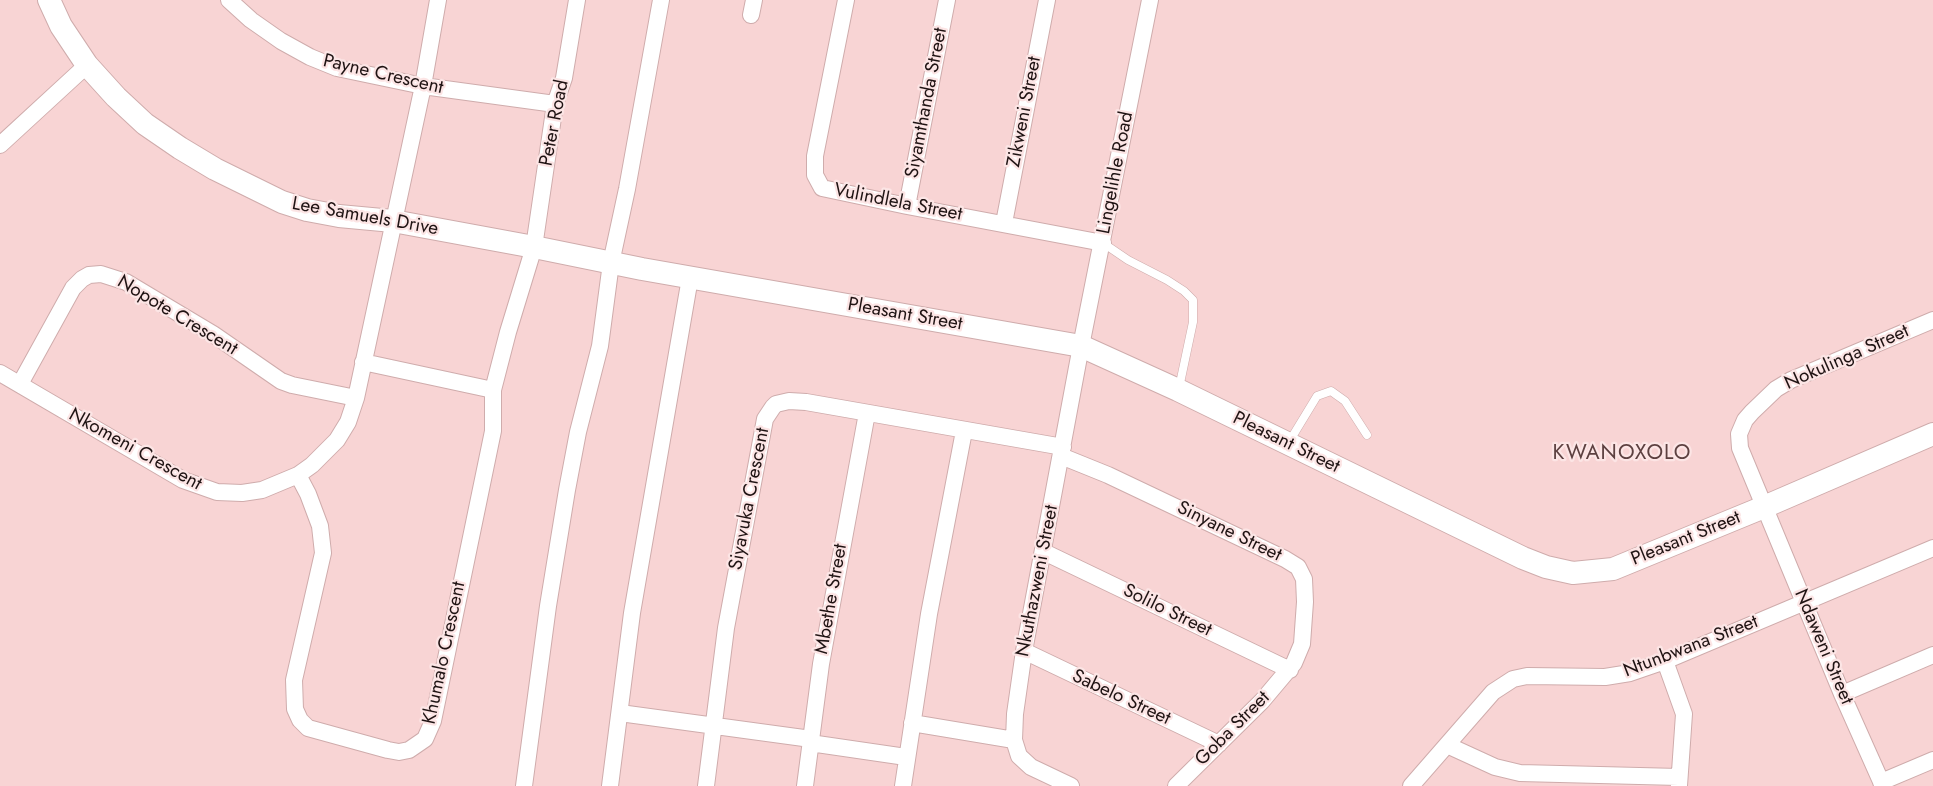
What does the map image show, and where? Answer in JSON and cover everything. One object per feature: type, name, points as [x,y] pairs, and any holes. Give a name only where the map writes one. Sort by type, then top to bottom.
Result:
[{"type":"street","name":"Lee Samuels Drive","points":[[49,0],[62,26],[87,65],[116,97],[145,124],[180,148],[282,202],[308,210],[339,216],[393,222],[611,263]]},
{"type":"street","name":"Payne Crescent","points":[[229,0],[251,20],[281,41],[310,57],[337,68],[423,86],[555,104]]},
{"type":"street","name":"Nkomeni Crescent","points":[[0,373],[183,480],[199,487],[217,492],[242,493],[262,490],[298,475],[312,465],[337,440],[348,422],[356,398],[423,86],[438,0]]},
{"type":"street","name":"Peter Road","points":[[534,247],[555,104],[564,78],[578,0]]},
{"type":"street","points":[[524,786],[548,606],[567,490],[578,432],[600,346],[611,263],[627,189],[661,0]]},
{"type":"street","name":"Vulindlela Street","points":[[846,0],[815,156],[815,175],[822,188],[1103,243]]},
{"type":"street","name":"Siyamthanda Street","points":[[907,206],[947,0]]},
{"type":"street","name":"Zikweni Street","points":[[1004,223],[1047,0]]},
{"type":"street","name":"Lingelihle Road","points":[[1082,346],[1150,0]]},
{"type":"street","points":[[0,145],[87,65]]},
{"type":"street","name":"Khumalo Crescent","points":[[298,475],[308,494],[320,526],[322,553],[294,680],[295,708],[300,720],[308,728],[388,750],[399,752],[409,750],[425,739],[433,721],[493,431],[494,390],[508,332],[534,247]]},
{"type":"street","name":"Pleasant Street","points":[[611,263],[1082,346],[1178,390],[1523,558],[1574,573],[1613,569],[1764,507],[1933,434]]},
{"type":"street","name":"Nopote Crescent","points":[[20,384],[73,288],[82,279],[90,275],[101,274],[126,282],[213,334],[281,381],[356,398]]},
{"type":"street","points":[[610,786],[632,613],[690,278]]},
{"type":"street","name":"Nokulinga Street","points":[[1764,507],[1739,441],[1740,427],[1752,412],[1776,390],[1791,380],[1933,320]]},
{"type":"street","name":"Nkuthazweni Street","points":[[1071,786],[1024,762],[1019,756],[1014,740],[1015,714],[1024,651],[1082,346]]},
{"type":"street","points":[[363,362],[494,390]]},
{"type":"street","name":"Siyavuka Crescent","points":[[706,786],[726,628],[765,419],[776,404],[789,401],[867,413],[1062,451]]},
{"type":"street","name":"Mbethe Street","points":[[805,786],[821,664],[867,413]]},
{"type":"street","points":[[904,786],[906,757],[938,560],[964,431]]},
{"type":"street","name":"Sinyane Street","points":[[1062,451],[1100,471],[1241,537],[1298,567],[1306,586],[1302,644],[1298,657],[1290,670]]},
{"type":"street","name":"Ndaweni Street","points":[[1764,507],[1842,694],[1882,784]]},
{"type":"street","name":"Ntunbwana Street","points":[[1411,786],[1493,692],[1513,678],[1527,676],[1618,676],[1665,661],[1933,548]]},
{"type":"street","name":"Solilo Street","points":[[1044,552],[1290,670]]},
{"type":"street","name":"Sabelo Street","points":[[1024,651],[1219,744]]},
{"type":"street","points":[[1842,694],[1933,654]]},
{"type":"street","points":[[1448,745],[1495,767],[1520,773],[1679,782],[1684,714],[1665,661]]},
{"type":"street","name":"Goba Street","points":[[1176,786],[1290,670]]},
{"type":"street","points":[[620,713],[906,757]]},
{"type":"street","points":[[912,723],[1014,740]]},
{"type":"street","points":[[1882,784],[1933,760]]},
{"type":"lane","points":[[1103,243],[1128,260],[1167,280],[1194,300],[1192,322],[1178,390]]},
{"type":"lane","points":[[1288,444],[1317,396],[1331,392],[1345,401],[1367,435]]},
{"type":"district","name":"KWANOXOLO","points":[[1622,454]]}]
